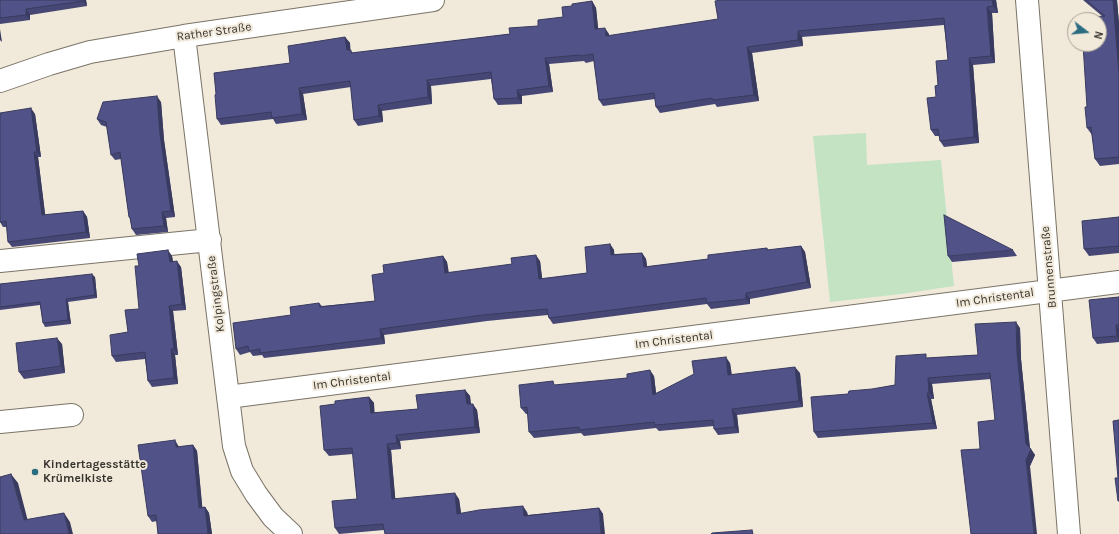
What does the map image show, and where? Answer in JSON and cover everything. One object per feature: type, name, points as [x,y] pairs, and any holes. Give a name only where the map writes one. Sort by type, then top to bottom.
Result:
[{"type":"street","name":"Rather Straße","points":[[0,81],[90,52],[184,36],[433,0]]},
{"type":"street","name":"Brunnenstraße","points":[[1027,0],[1069,534]]},
{"type":"street","name":"Kolpingstraße","points":[[184,36],[234,446],[242,471],[256,494],[273,517],[291,534]]},
{"type":"street","points":[[0,261],[210,240]]},
{"type":"street","name":"Im Christental","points":[[228,397],[1119,282]]},
{"type":"street","points":[[0,422],[72,415]]},
{"type":"green space","points":[[866,133],[867,165],[941,160],[954,286],[830,302],[813,136]]},
{"type":"building","points":[[0,0],[83,1],[26,9],[26,15],[0,18]]},
{"type":"building","points":[[992,0],[993,6],[987,7],[991,56],[969,58],[974,137],[940,141],[938,129],[931,130],[927,98],[936,97],[935,86],[938,85],[936,61],[948,60],[944,18],[798,31],[798,40],[747,47],[754,95],[713,100],[712,98],[656,107],[654,93],[599,100],[593,54],[545,58],[549,86],[517,90],[518,98],[494,99],[491,72],[427,80],[428,97],[378,105],[379,116],[354,120],[350,81],[299,88],[302,114],[272,118],[271,112],[217,119],[214,73],[290,63],[288,46],[345,37],[347,50],[351,50],[351,53],[510,34],[509,28],[538,26],[538,20],[563,17],[562,7],[592,1],[595,29],[605,28],[606,36],[718,19],[715,1]]},
{"type":"building","points":[[1086,0],[1113,0],[1119,73],[1119,157],[1095,159],[1091,127],[1087,128],[1084,52],[1107,52],[1107,12],[1100,12]]},
{"type":"building","points":[[157,96],[160,134],[171,211],[162,212],[164,226],[132,229],[120,152],[111,155],[106,122],[97,119],[103,102]]},
{"type":"building","points":[[31,108],[37,152],[34,152],[42,215],[83,211],[86,232],[8,242],[6,221],[0,222],[0,113]]},
{"type":"building","points":[[944,215],[1013,250],[948,256]]},
{"type":"building","points":[[1119,217],[1119,246],[1084,249],[1082,221]]},
{"type":"building","points":[[610,244],[611,255],[642,253],[644,267],[708,259],[708,255],[767,248],[767,250],[801,246],[807,282],[746,293],[746,299],[707,303],[706,298],[549,318],[547,309],[483,315],[380,329],[381,338],[260,353],[260,349],[249,351],[248,346],[236,349],[233,323],[291,315],[290,307],[319,303],[320,307],[375,301],[372,275],[384,273],[383,265],[443,256],[445,273],[512,264],[511,258],[536,255],[539,279],[587,273],[585,247]]},
{"type":"building","points":[[168,250],[170,262],[177,261],[182,304],[169,306],[174,349],[171,349],[174,378],[148,381],[145,352],[112,356],[110,335],[128,332],[125,310],[139,309],[135,266],[139,266],[137,254]]},
{"type":"building","points":[[92,274],[95,295],[66,299],[68,320],[43,323],[40,302],[0,307],[0,284]]},
{"type":"building","points":[[1119,297],[1119,325],[1116,325],[1117,336],[1093,338],[1089,300]]},
{"type":"building","points":[[1016,322],[1017,353],[1026,444],[1031,449],[1026,460],[1034,534],[971,534],[961,450],[980,449],[978,422],[995,420],[990,373],[928,378],[929,393],[927,393],[933,423],[814,432],[811,397],[848,394],[849,391],[895,385],[896,356],[926,354],[926,358],[978,355],[975,324]]},
{"type":"building","points":[[57,338],[61,366],[19,372],[16,343]]},
{"type":"building","points":[[726,357],[728,375],[795,367],[799,401],[732,409],[735,427],[714,429],[713,420],[655,425],[654,422],[579,430],[579,427],[529,432],[527,407],[521,408],[519,385],[553,381],[554,385],[627,378],[627,374],[650,370],[653,395],[694,374],[692,361]]},
{"type":"building","points":[[465,390],[467,404],[473,404],[475,427],[396,435],[397,443],[387,444],[392,499],[455,493],[457,514],[479,510],[523,506],[524,516],[599,508],[601,534],[385,534],[383,524],[335,528],[332,501],[357,499],[352,448],[324,450],[320,406],[335,404],[335,401],[369,397],[371,413],[418,409],[416,395]]},
{"type":"building","points":[[1119,420],[1118,501],[1115,478],[1118,478],[1113,421]]},
{"type":"building","points":[[175,440],[176,447],[193,445],[199,508],[205,507],[208,534],[158,534],[156,515],[148,516],[138,445]]},
{"type":"building","points":[[11,474],[24,520],[64,513],[69,534],[0,534],[0,477]]},
{"type":"building","points":[[752,530],[753,534],[711,534],[712,533]]},
{"type":"place","name":"Kindertagesstätte Krümelkiste","points":[[35,472]]}]
